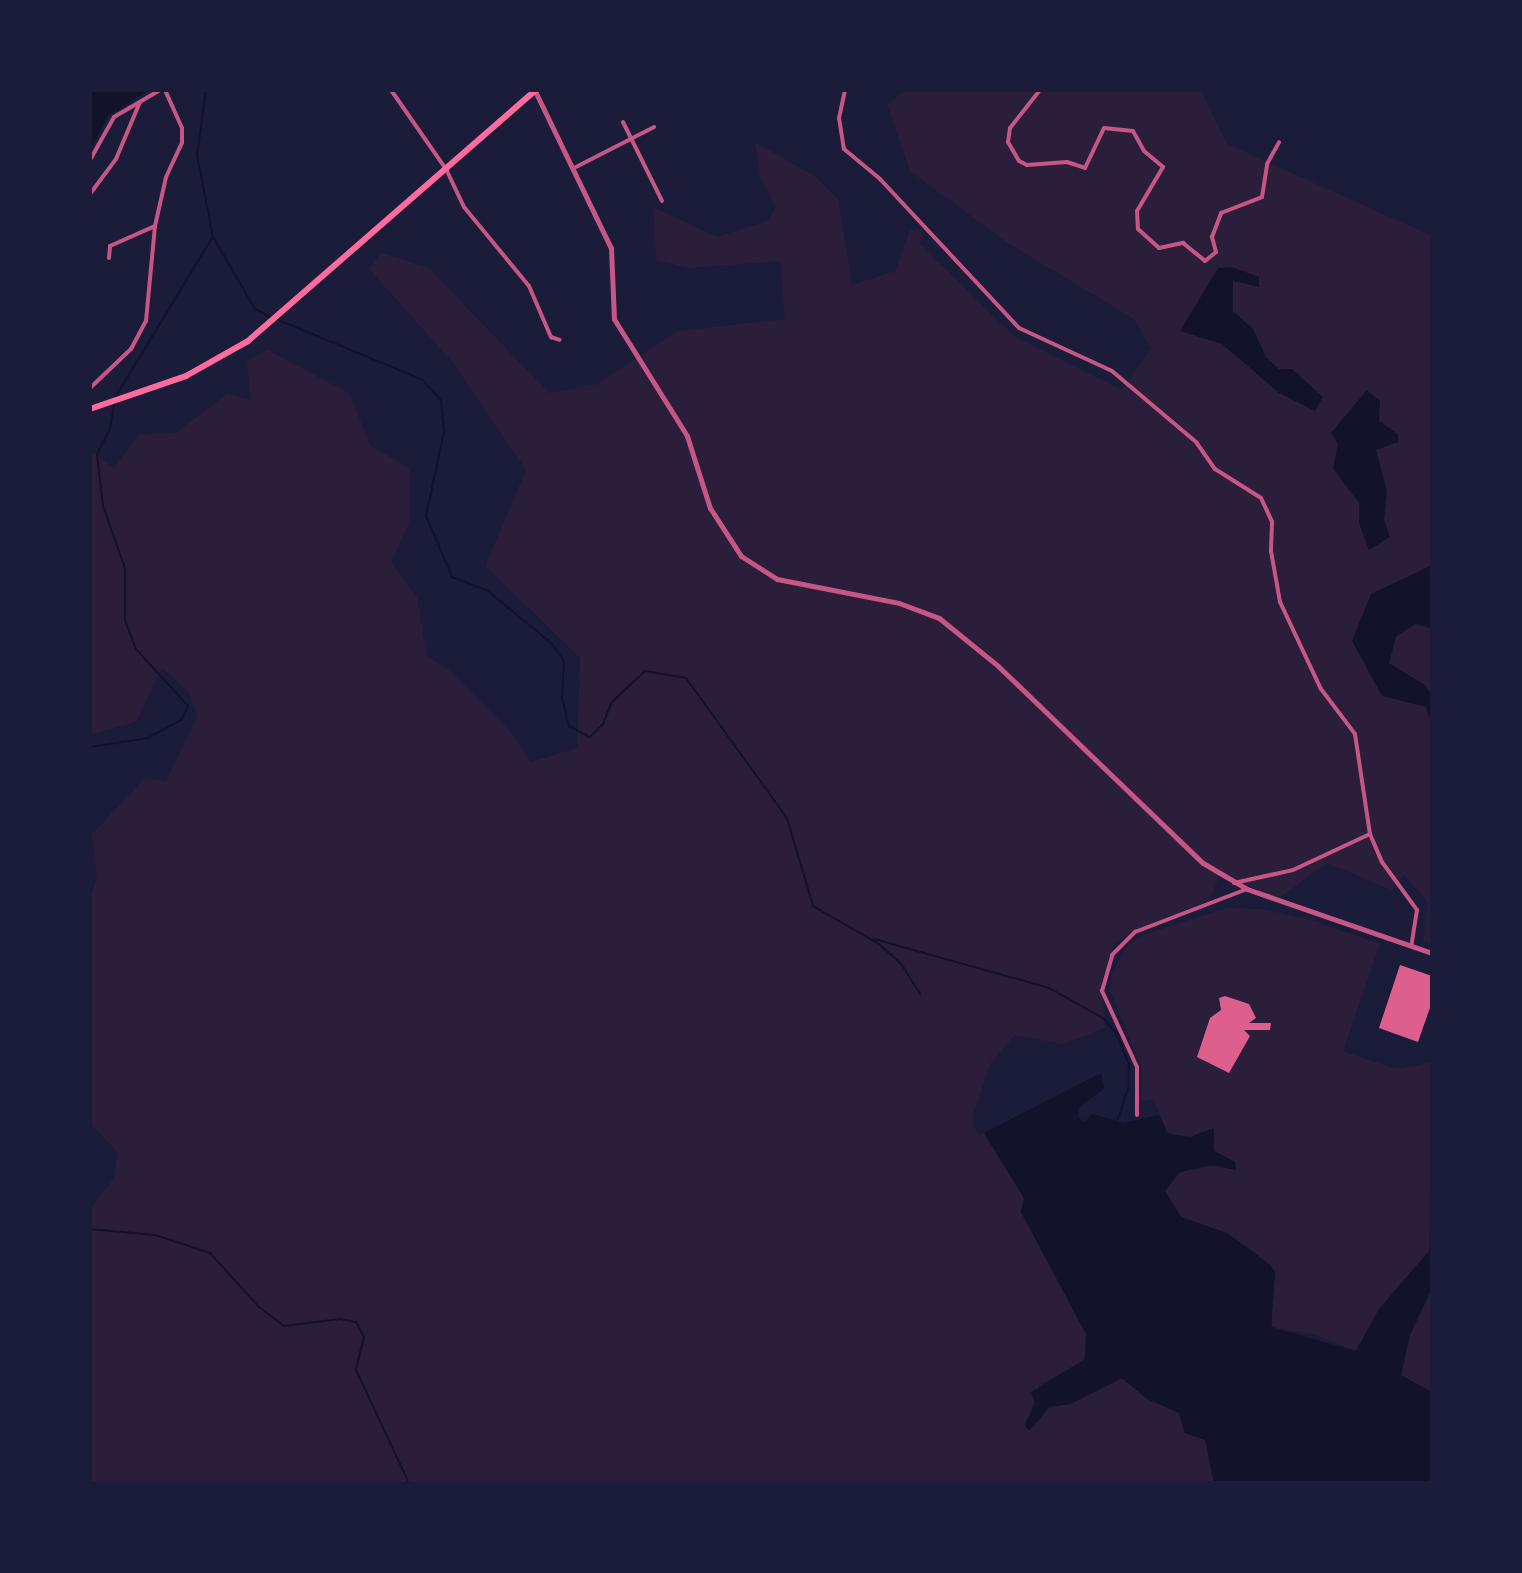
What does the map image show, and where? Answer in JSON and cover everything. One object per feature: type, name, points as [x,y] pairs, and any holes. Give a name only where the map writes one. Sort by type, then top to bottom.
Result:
[{"type":"main road","points":[[94,408],[140,394],[213,361],[268,325],[535,90]]},
{"type":"street","points":[[90,160],[114,117],[162,90],[182,128],[182,142],[166,177],[155,226],[146,321],[131,349],[90,388]]},
{"type":"street","points":[[391,90],[446,169],[464,207],[529,286],[551,337],[560,340]]},
{"type":"street","points":[[535,90],[611,248],[614,319],[687,436],[710,508],[735,550],[777,579],[899,603],[953,626],[1185,847],[1232,883],[1432,953]]},
{"type":"street","points":[[845,90],[839,118],[844,149],[880,179],[1019,328],[1112,371],[1196,442],[1215,469],[1261,498],[1272,522],[1270,542],[1280,602],[1321,689],[1355,734],[1370,834],[1382,862],[1417,910],[1411,946]]},
{"type":"street","points":[[1040,90],[1010,128],[1008,142],[1019,161],[1027,165],[1067,162],[1085,168],[1104,128],[1133,131],[1144,151],[1163,167],[1137,211],[1138,229],[1159,248],[1183,243],[1205,261],[1216,252],[1212,237],[1221,213],[1262,197],[1267,164],[1279,142]]},
{"type":"street","points":[[90,194],[116,159],[140,102]]},
{"type":"street","points":[[623,122],[662,201]]},
{"type":"street","points":[[574,168],[654,127]]},
{"type":"street","points":[[109,258],[110,246],[155,226]]},
{"type":"street","points":[[1232,883],[1293,870],[1370,834]]},
{"type":"street","points":[[1137,1115],[1137,1067],[1102,991],[1112,955],[1135,932],[1247,889]]},
{"type":"shaded area","points":[[90,90],[149,90],[108,116],[90,150]]},
{"type":"shaded area","points":[[907,90],[1201,90],[1227,144],[1432,236],[1432,944],[1423,941],[1428,902],[1404,875],[1392,890],[1327,863],[1278,899],[1226,875],[1219,876],[1210,901],[1115,942],[1102,979],[1105,1028],[1063,1044],[1015,1035],[990,1064],[974,1113],[973,1125],[979,1135],[984,1133],[1024,1198],[1021,1212],[1086,1334],[1085,1359],[1068,1374],[1040,1383],[1025,1425],[1029,1430],[1050,1407],[1070,1404],[1122,1378],[1147,1399],[1179,1413],[1185,1433],[1205,1440],[1214,1483],[90,1483],[90,1209],[115,1177],[117,1152],[90,1123],[90,898],[97,877],[92,834],[144,779],[166,781],[197,717],[189,692],[162,668],[136,722],[90,735],[90,451],[114,468],[140,434],[175,433],[227,394],[251,400],[247,361],[267,350],[349,393],[371,446],[409,468],[409,523],[391,563],[417,597],[427,656],[449,670],[510,731],[531,762],[577,748],[580,658],[485,566],[526,470],[454,364],[369,269],[381,253],[429,268],[549,393],[597,384],[678,331],[785,319],[780,261],[689,268],[656,260],[653,207],[717,237],[769,220],[776,206],[760,178],[755,142],[816,177],[838,199],[852,285],[895,271],[910,230],[923,229],[920,244],[1015,337],[1122,390],[1151,349],[1134,319],[1006,242],[910,171],[887,104]]},
{"type":"shaded area","points":[[1232,267],[1259,277],[1259,287],[1233,281],[1233,311],[1253,329],[1266,357],[1279,369],[1292,369],[1323,397],[1315,411],[1279,393],[1222,344],[1180,331],[1218,268]]},
{"type":"shaded area","points":[[1367,390],[1380,401],[1379,421],[1398,434],[1398,442],[1376,450],[1387,491],[1384,520],[1390,537],[1369,550],[1359,523],[1359,503],[1333,469],[1338,443],[1331,433]]},
{"type":"shaded area","points":[[1432,565],[1432,628],[1415,624],[1396,637],[1389,663],[1425,685],[1432,696],[1432,725],[1426,707],[1382,696],[1352,641],[1371,594]]},
{"type":"shaded area","points":[[1226,908],[1262,909],[1311,920],[1380,944],[1343,1051],[1397,1069],[1432,1062],[1429,1251],[1379,1309],[1356,1351],[1316,1335],[1271,1327],[1275,1272],[1270,1265],[1243,1243],[1181,1217],[1165,1191],[1180,1172],[1235,1162],[1214,1151],[1214,1128],[1190,1137],[1168,1133],[1153,1099],[1142,1101],[1142,1069],[1110,990],[1112,974],[1128,945],[1143,935]]},
{"type":"shaded area","points":[[1101,1073],[1104,1089],[1080,1106],[1078,1116],[1084,1123],[1093,1114],[1124,1123],[1159,1115],[1168,1134],[1190,1137],[1214,1128],[1214,1151],[1235,1162],[1236,1170],[1210,1165],[1180,1172],[1165,1191],[1181,1217],[1227,1233],[1270,1265],[1275,1272],[1271,1327],[1356,1351],[1379,1309],[1429,1251],[1432,1204],[1432,1288],[1410,1335],[1401,1375],[1432,1392],[1432,1483],[1214,1483],[1205,1440],[1185,1433],[1179,1413],[1147,1399],[1122,1378],[1070,1404],[1050,1407],[1029,1431],[1025,1425],[1035,1404],[1031,1392],[1085,1359],[1086,1334],[1021,1212],[1024,1198],[984,1133]]},
{"type":"shaded area","points":[[1432,1288],[1432,1392],[1401,1376],[1410,1335]]},
{"type":"building","points":[[1400,965],[1432,976],[1432,1002],[1418,1042],[1379,1028]]},
{"type":"building","points":[[1225,996],[1249,1004],[1256,1018],[1249,1023],[1271,1023],[1270,1030],[1244,1030],[1250,1036],[1229,1073],[1197,1057],[1210,1018],[1221,1010],[1219,998]]},
{"type":"waterway","points":[[206,90],[197,155],[213,237],[255,309],[270,317]]},
{"type":"waterway","points":[[116,396],[212,238]]},
{"type":"waterway","points":[[276,319],[423,380],[441,401],[444,432],[426,516],[452,577],[488,591],[551,643],[564,661],[562,698],[569,726],[590,737],[603,724],[612,702],[645,671],[686,678],[787,818],[813,906],[879,944],[902,965],[920,994]]},
{"type":"waterway","points":[[90,747],[148,738],[182,719],[188,706],[136,649],[125,620],[125,568],[103,506],[97,454],[110,429],[115,402]]},
{"type":"waterway","points":[[90,857],[90,873]]},
{"type":"waterway","points":[[874,939],[1049,988],[1103,1018],[1116,1033],[1129,1064],[1128,1088],[1117,1122]]},
{"type":"waterway","points":[[90,1229],[155,1235],[210,1253],[259,1307],[284,1326],[340,1319],[356,1322],[364,1337],[356,1370],[409,1483]]}]
